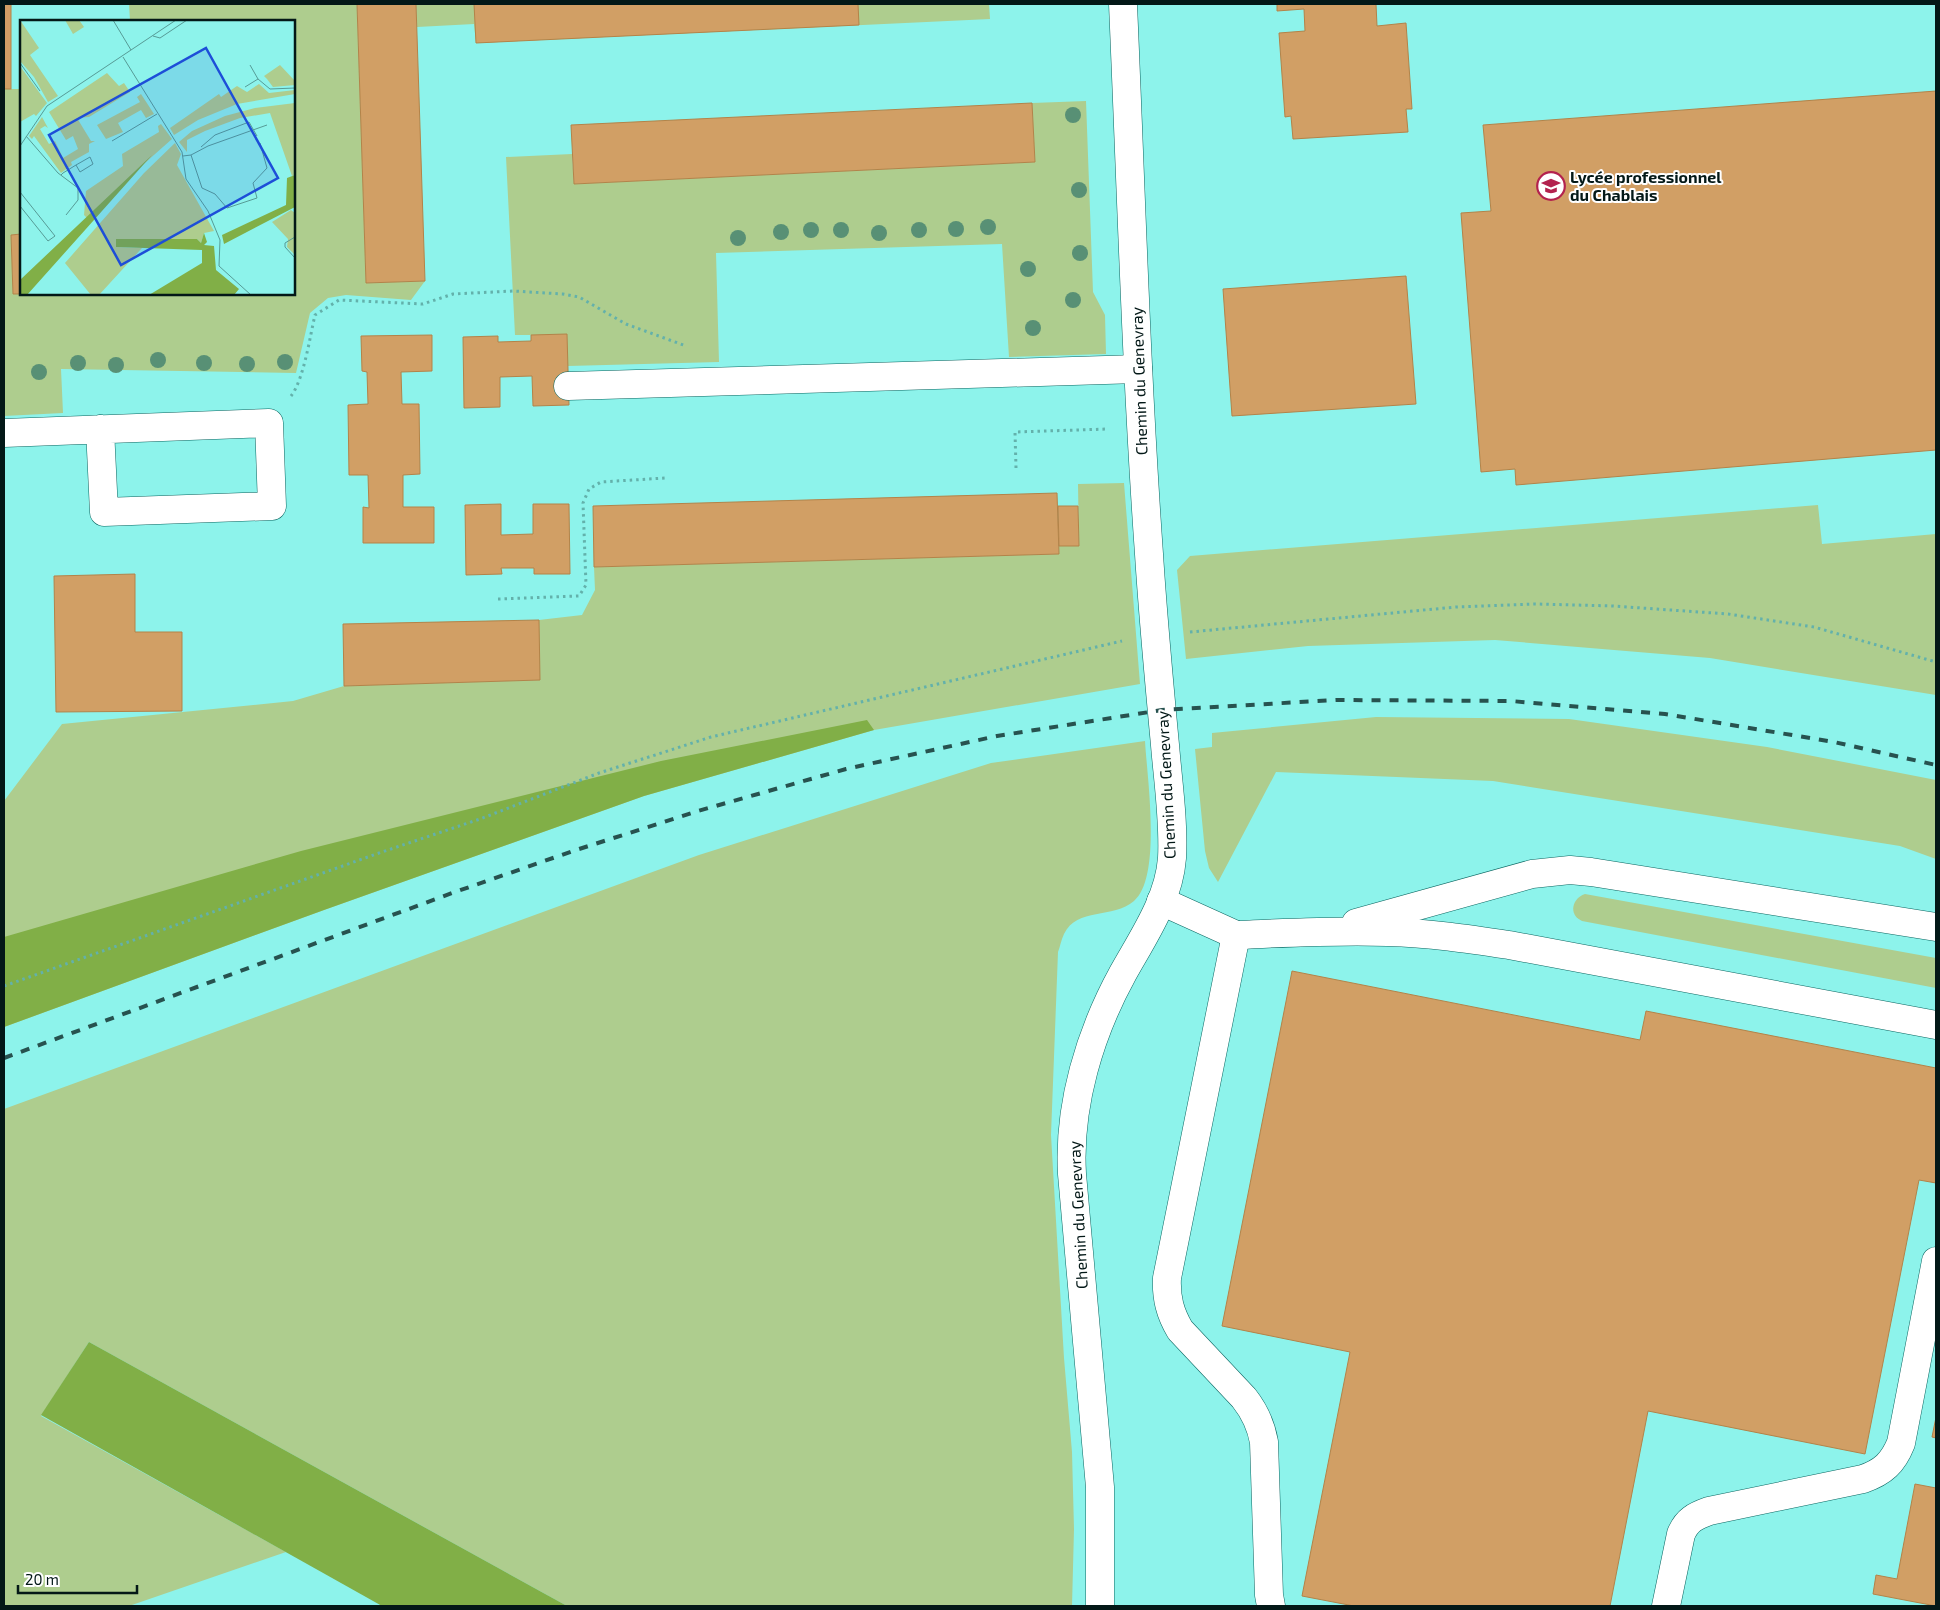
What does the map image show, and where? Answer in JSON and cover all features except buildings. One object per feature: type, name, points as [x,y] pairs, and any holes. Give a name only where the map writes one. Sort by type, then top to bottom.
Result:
[{"type":"street","name":"Chemin du Genevray","points":[[1100,1606],[1100,1487],[1072,1174],[1073,1135],[1082,1080],[1095,1036],[1122,974],[1147,933],[1161,901],[1172,856],[1171,813],[1154,636],[1141,428],[1123,4]]},
{"type":"street","points":[[568,386],[1138,369]]},
{"type":"street","points":[[4,433],[100,429],[269,423],[272,506],[104,512],[100,429]]},
{"type":"street","points":[[1324,932],[1532,874],[1570,870],[1936,927]]},
{"type":"street","points":[[1161,901],[1236,935],[1389,932],[1453,937],[1509,945],[1936,1025]]},
{"type":"street","points":[[1236,935],[1167,1278],[1166,1292],[1168,1305],[1180,1330],[1244,1398],[1261,1426],[1264,1442],[1269,1595],[1271,1606]]},
{"type":"street","points":[[1666,1606],[1681,1534],[1686,1524],[1696,1516],[1709,1510],[1863,1479],[1888,1467],[1896,1456],[1901,1443],[1936,1261]]},
{"type":"path","points":[[301,373],[315,315],[339,300],[423,304],[453,294],[513,291],[563,294],[579,297],[626,324],[691,347]]},
{"type":"path","points":[[1016,468],[1014,432],[1141,428]]},
{"type":"path","points":[[498,599],[579,596],[586,585],[582,503],[589,489],[601,482],[665,478]]},
{"type":"path","points":[[4,986],[480,819],[599,773],[711,738],[1118,642],[1154,636],[1325,618],[1535,604],[1613,606],[1728,614],[1814,627],[1936,662]]},
{"type":"green space","points":[[129,4],[357,4],[366,283],[425,281],[411,300],[346,295],[328,298],[310,313],[296,373],[61,369],[63,413],[4,416],[4,89],[20,89],[20,234],[11,235],[13,294],[295,295],[295,20],[130,20]]},
{"type":"green space","points":[[416,4],[989,4],[990,19],[476,43],[474,24],[417,27]]},
{"type":"green space","points":[[1086,101],[1093,292],[1105,315],[1106,354],[1009,357],[1002,244],[716,253],[719,362],[568,366],[531,335],[515,335],[506,157],[572,154],[574,184],[1035,162],[1032,103]]},
{"type":"green space","points":[[1124,483],[1140,684],[874,730],[644,796],[4,1027],[4,801],[62,724],[293,701],[344,686],[539,680],[539,620],[582,615],[595,590],[594,567],[1059,554],[1059,546],[1079,546],[1078,484]]},
{"type":"green space","points":[[1818,505],[1822,544],[1936,534],[1936,695],[1710,658],[1495,640],[1308,646],[1186,659],[1177,570],[1190,556]]},
{"type":"green space","points":[[1376,717],[1569,719],[1767,747],[1936,780],[1936,859],[1900,846],[1493,781],[1276,772],[1218,882],[1209,868],[1205,851],[1195,749],[1212,747],[1212,733]]},
{"type":"green space","points":[[867,720],[874,730],[644,796],[4,1027],[4,937],[301,851],[661,761]]},
{"type":"green space","points":[[1145,741],[1151,826],[1148,871],[1143,889],[1134,901],[1125,906],[1077,920],[1063,936],[1058,952],[1051,1135],[1064,1358],[1072,1452],[1074,1529],[1072,1606],[567,1606],[89,1342],[41,1416],[286,1552],[129,1606],[4,1606],[4,1109],[699,855],[991,763]]},
{"type":"green space","points":[[1585,894],[1936,958],[1936,988],[1582,921],[1575,915],[1573,907],[1577,899]]},
{"type":"green space","points":[[89,1342],[567,1606],[382,1606],[41,1415]]},
{"type":"railway","points":[[4,1058],[455,892],[576,850],[698,811],[846,769],[997,736],[1162,710],[1336,700],[1511,701],[1665,714],[1834,742],[1936,765]]},
{"type":"place","name":"Lycée professionnel du Chablais","points":[[1551,186]]}]
